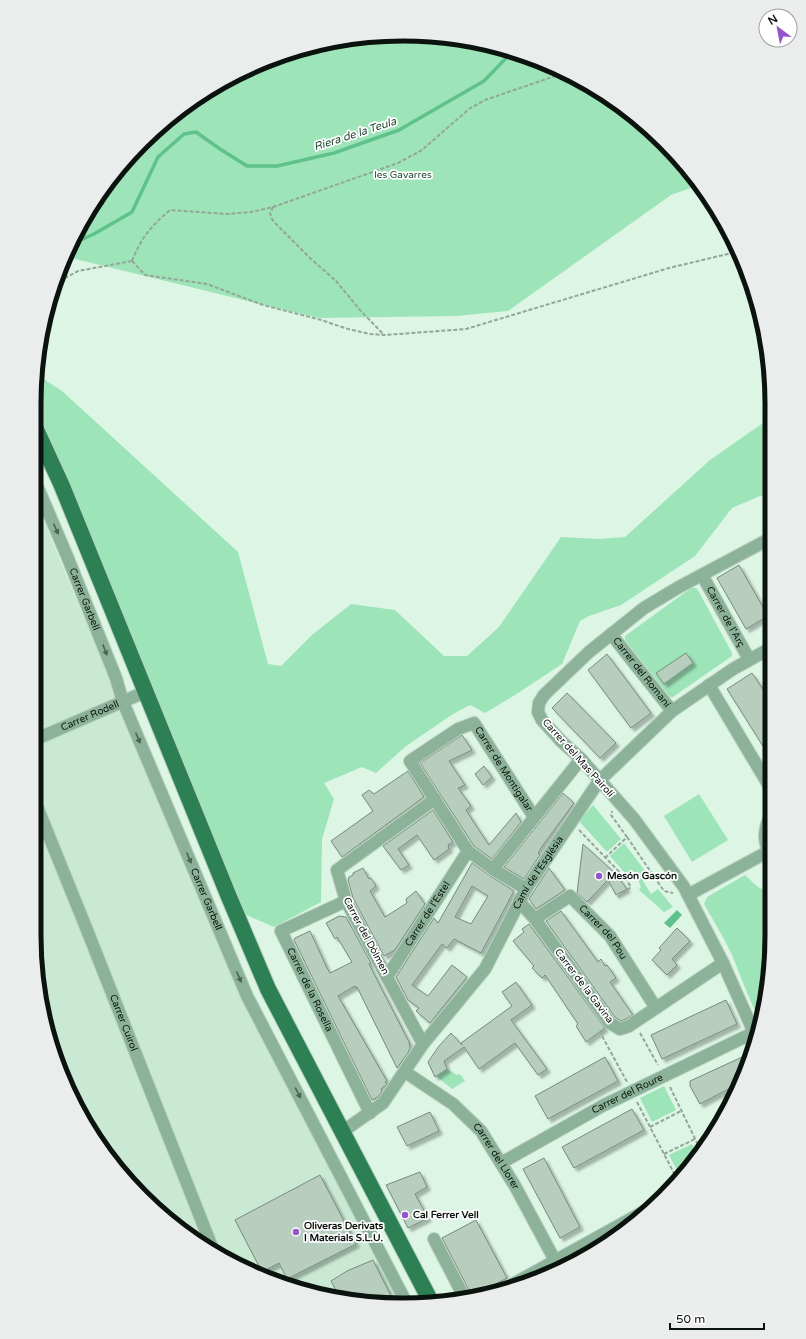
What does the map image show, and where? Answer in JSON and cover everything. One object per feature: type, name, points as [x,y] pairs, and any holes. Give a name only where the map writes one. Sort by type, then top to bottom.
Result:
[{"type":"main road","points":[[41,440],[62,486],[145,692],[268,989],[428,1297]]},
{"type":"street","name":"Carrer Garbell","points":[[41,495],[116,678],[123,702],[247,996],[404,1298]]},
{"type":"street","name":"Carrer del Mas Pairolí","points":[[753,1028],[723,962],[686,891],[634,819],[581,759],[542,720],[538,712],[539,703],[544,695],[589,652],[644,608],[765,541]]},
{"type":"street","name":"Carrer de l'Arç","points":[[702,575],[749,660]]},
{"type":"street","name":"Carrer del Romaní","points":[[612,634],[672,711]]},
{"type":"street","name":"Camí de l'Església","points":[[342,1132],[384,1103],[423,1044],[485,969],[526,889],[599,781],[672,711],[733,669],[765,651]]},
{"type":"street","points":[[709,685],[765,779]]},
{"type":"street","name":"Carrer Rodell","points":[[41,737],[145,692]]},
{"type":"street","name":"Carrer de Montigalar","points":[[435,799],[410,761],[458,729],[474,723],[534,817]]},
{"type":"street","points":[[493,870],[581,759]]},
{"type":"street","points":[[435,799],[468,850],[493,870],[526,889]]},
{"type":"street","name":"Carrer del Dòlmen","points":[[423,1044],[346,901],[337,870],[435,799]]},
{"type":"street","name":"Carrer Cuirol","points":[[41,816],[88,930],[210,1242]]},
{"type":"street","name":"Carrer de l'Estel","points":[[387,977],[468,850]]},
{"type":"street","points":[[686,891],[765,854]]},
{"type":"street","name":"Carrer del Pou","points":[[535,920],[570,896],[610,936],[656,1008]]},
{"type":"street","name":"Carrer de la Rosella","points":[[346,901],[281,931],[370,1113]]},
{"type":"street","name":"Carrer de la Gavina","points":[[520,901],[610,1023],[620,1029],[634,1023],[723,962]]},
{"type":"street","name":"Carrer del Roure","points":[[501,1163],[604,1105],[751,1036]]},
{"type":"street","name":"Carrer del Llorer","points":[[405,1072],[453,1104],[481,1131],[515,1186],[557,1263]]},
{"type":"street","points":[[548,1268],[617,1227]]},
{"type":"street","points":[[434,1239],[462,1293]]},
{"type":"path","points":[[132,260],[138,246],[155,223],[170,210],[227,214],[252,212],[273,207],[398,163],[422,150],[469,109],[485,100],[557,75]]},
{"type":"path","points":[[273,207],[270,214],[277,225],[310,258],[328,272],[360,310],[384,335]]},
{"type":"path","points":[[132,260],[145,275],[207,284],[263,305],[321,320],[348,330],[384,335],[466,329],[670,268],[732,253]]},
{"type":"path","points":[[63,279],[78,271],[132,260]]},
{"type":"path","points":[[616,798],[611,815],[664,891],[672,893],[686,891]]},
{"type":"path","points":[[572,822],[631,887],[618,897]]},
{"type":"path","points":[[605,858],[627,837]]},
{"type":"path","points":[[610,1023],[601,1034],[675,1175]]},
{"type":"path","points":[[634,1023],[664,1076],[698,1145]]},
{"type":"path","points":[[650,1127],[682,1111]]},
{"type":"path","points":[[664,1154],[695,1138]]},
{"type":"shaded area","points":[[41,514],[243,999],[398,1298],[356,1295],[309,1286],[264,1270],[222,1250],[202,1237],[164,1208],[131,1175],[102,1137],[78,1096],[60,1052],[53,1030],[44,983],[42,960]]},
{"type":"shaded area","points":[[677,910],[682,915],[670,928],[664,923]]},
{"type":"green space","name":"les Gavarres","points":[[403,41],[450,44],[497,53],[519,60],[563,78],[604,102],[642,131],[659,147],[675,164],[693,187],[671,195],[508,311],[456,316],[318,318],[72,258],[89,222],[102,202],[131,164],[164,131],[202,102],[222,89],[243,78],[287,60],[309,53],[356,44]]},
{"type":"green space","points":[[42,378],[62,391],[238,552],[268,664],[281,666],[312,635],[351,604],[395,610],[444,656],[467,656],[499,627],[561,537],[598,539],[625,537],[710,460],[765,422],[765,496],[760,496],[732,508],[695,556],[621,605],[589,616],[580,621],[562,664],[515,695],[485,713],[470,705],[453,714],[406,746],[376,773],[362,767],[324,783],[334,799],[322,839],[321,902],[274,927],[235,910],[62,486],[41,422]]},
{"type":"green space","points":[[691,588],[696,588],[699,592],[732,653],[732,656],[673,697],[670,697],[625,640],[625,636]]},
{"type":"green space","points":[[699,794],[728,840],[692,862],[664,816]]},
{"type":"green space","points":[[593,805],[621,839],[607,852],[579,821]]},
{"type":"green space","points":[[624,843],[649,876],[643,881],[651,894],[658,889],[673,907],[664,912],[639,890],[641,887],[639,882],[630,874],[627,875],[610,856]]},
{"type":"green space","points":[[745,875],[758,887],[765,891],[764,960],[757,1013],[734,959],[704,904],[707,897]]},
{"type":"green space","points":[[447,1069],[457,1075],[460,1074],[465,1081],[452,1089],[436,1076]]},
{"type":"green space","points":[[664,1086],[676,1110],[652,1122],[640,1098]]},
{"type":"green space","points":[[692,1144],[695,1150],[678,1172],[669,1155]]},
{"type":"building","points":[[739,565],[765,611],[765,618],[746,629],[717,578]]},
{"type":"building","points":[[686,653],[693,663],[664,684],[656,673]]},
{"type":"building","points":[[607,654],[651,713],[631,728],[588,670]]},
{"type":"building","points":[[752,673],[764,691],[765,749],[727,689]]},
{"type":"building","points":[[567,693],[616,743],[600,758],[552,708]]},
{"type":"building","points":[[462,735],[472,750],[449,761],[465,785],[458,788],[471,806],[466,810],[489,845],[516,813],[521,822],[492,859],[474,846],[420,763]]},
{"type":"building","points":[[484,766],[492,777],[483,785],[475,774]]},
{"type":"building","points":[[408,771],[424,797],[342,857],[331,841],[373,811],[362,795],[369,790],[374,794]]},
{"type":"building","points":[[563,793],[574,803],[543,845],[538,853],[540,855],[524,879],[504,867]]},
{"type":"building","points":[[433,810],[453,842],[448,845],[449,849],[434,860],[417,835],[398,849],[409,865],[401,870],[383,846]]},
{"type":"building","name":"Mesón Gascón","points":[[583,844],[615,873],[627,889],[616,895],[608,880],[587,902],[577,893]]},
{"type":"building","points":[[472,863],[514,891],[481,953],[454,939],[447,948],[442,944],[412,985],[428,996],[452,965],[467,977],[430,1023],[416,1011],[419,1008],[408,1000],[396,977],[434,918],[438,923]],"holes":[[[472,886],[488,896],[471,924],[455,917]]]},
{"type":"building","points":[[363,868],[369,879],[371,878],[376,886],[370,891],[385,917],[407,903],[406,899],[416,891],[425,904],[395,950],[384,956],[353,898],[348,880],[353,873]]},
{"type":"building","points":[[549,868],[565,890],[536,909],[529,899]]},
{"type":"building","points":[[561,911],[598,962],[601,959],[616,978],[610,982],[633,1015],[621,1021],[615,1017],[546,921]]},
{"type":"building","points":[[339,916],[346,917],[371,963],[369,964],[409,1042],[410,1048],[408,1053],[397,1068],[357,987],[356,988],[355,986],[338,996],[387,1081],[385,1082],[387,1084],[381,1089],[382,1091],[378,1097],[372,1100],[294,940],[295,938],[310,931],[330,973],[352,962],[337,937],[335,939],[326,923]]},
{"type":"building","points":[[529,924],[605,1028],[586,1042],[576,1026],[578,1024],[545,975],[542,978],[532,968],[534,966],[513,941],[524,932],[522,929]]},
{"type":"building","points":[[677,928],[690,941],[672,959],[677,965],[667,975],[652,960],[661,950],[659,948]]},
{"type":"building","points":[[516,982],[532,1005],[511,1020],[547,1069],[538,1075],[515,1043],[479,1069],[464,1047],[444,1061],[447,1069],[435,1077],[428,1062],[439,1046],[451,1033],[462,1045],[461,1043],[512,1006],[502,992]]},
{"type":"building","points":[[726,1000],[737,1024],[662,1059],[651,1035]]},
{"type":"building","points":[[744,1056],[732,1087],[700,1104],[690,1086],[690,1081]]},
{"type":"building","points":[[605,1057],[618,1081],[548,1119],[535,1096]]},
{"type":"building","points":[[632,1109],[644,1130],[574,1168],[562,1147]]},
{"type":"building","points":[[430,1112],[439,1131],[407,1146],[397,1127]]},
{"type":"building","points":[[544,1158],[580,1227],[560,1238],[523,1169]]},
{"type":"building","points":[[420,1172],[427,1187],[415,1194],[428,1218],[408,1228],[386,1185]]},
{"type":"building","name":"Oliveras Derivats I Materials S.L.U.","points":[[320,1175],[356,1244],[287,1279],[279,1263],[265,1270],[260,1268],[235,1220]]},
{"type":"building","points":[[476,1220],[507,1278],[488,1288],[470,1292],[442,1238]]},
{"type":"building","points":[[373,1260],[392,1298],[337,1292],[331,1281],[347,1271]]},
{"type":"waterway","name":"Riera de la Teula","points":[[79,241],[94,234],[132,212],[158,157],[184,134],[196,132],[247,166],[277,166],[334,153],[399,130],[484,81],[508,56]]},
{"type":"place","name":"Mesón Gascón","points":[[599,876]]},
{"type":"place","name":"Cal Ferrer Vell","points":[[405,1215]]},
{"type":"place","name":"Oliveras Derivats I Materials S.L.U.","points":[[296,1232]]}]
